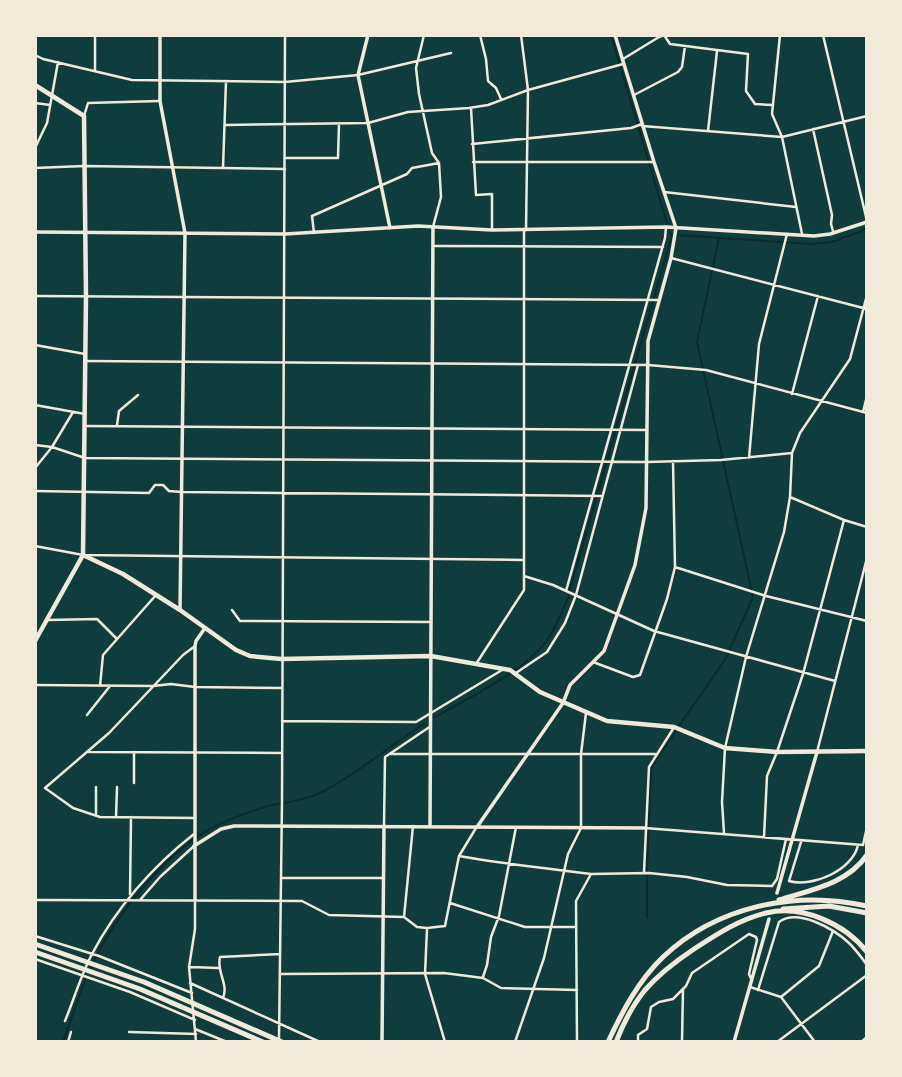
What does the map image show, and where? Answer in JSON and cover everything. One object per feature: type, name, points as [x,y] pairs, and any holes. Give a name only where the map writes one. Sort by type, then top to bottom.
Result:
[{"type":"highway","points":[[616,1042],[616,1032],[646,976],[671,950],[719,918],[766,905],[842,878],[856,869],[867,855]]},
{"type":"highway","points":[[766,905],[820,900],[867,906]]},
{"type":"highway","points":[[608,1042],[638,999],[670,966],[717,934],[769,912],[793,907],[817,906],[867,913]]},
{"type":"highway","points":[[769,912],[802,913],[824,919],[844,931],[867,952]]},
{"type":"highway","points":[[35,944],[118,972],[279,1041]]},
{"type":"highway","points":[[35,952],[140,989],[263,1042]]},
{"type":"main road","points":[[35,85],[84,116],[86,296],[83,555],[35,641]]},
{"type":"main road","points":[[83,555],[114,569],[180,610],[236,650],[250,656],[281,659],[431,656],[511,671],[540,692],[607,722],[677,728],[725,748],[777,752],[867,751]]},
{"type":"street","points":[[95,35],[95,70]]},
{"type":"street","points":[[160,35],[160,101],[185,233],[180,610]]},
{"type":"street","points":[[279,1041],[285,35]]},
{"type":"street","points":[[368,35],[358,75],[390,228]]},
{"type":"street","points":[[424,35],[418,61],[418,84],[432,153],[439,163],[440,197],[433,227],[430,827]]},
{"type":"street","points":[[480,35],[488,81],[496,88],[502,100]]},
{"type":"street","points":[[476,664],[524,590],[524,246],[528,90],[521,35]]},
{"type":"street","points":[[35,900],[302,901],[329,915],[404,917],[417,926],[445,926],[459,856],[563,703],[570,685],[604,651],[635,565],[646,508],[650,331],[671,258],[676,230],[651,163],[615,35]]},
{"type":"street","points":[[225,125],[368,124],[408,112],[471,108],[622,63],[664,35],[670,44],[748,54],[746,91],[755,104],[772,105]]},
{"type":"street","points":[[780,35],[772,114],[782,138],[802,235]]},
{"type":"street","points":[[35,232],[285,234],[433,227],[525,230],[666,227],[676,230],[787,236],[822,236],[834,233],[867,222],[823,35]]},
{"type":"street","points":[[634,95],[678,72],[682,67],[685,46]]},
{"type":"street","points":[[708,132],[717,51]]},
{"type":"street","points":[[35,55],[132,80],[285,82],[358,75],[452,52]]},
{"type":"street","points":[[35,148],[47,123],[58,62]]},
{"type":"street","points":[[223,168],[226,81]]},
{"type":"street","points":[[84,116],[88,103],[160,101]]},
{"type":"street","points":[[35,103],[50,105]]},
{"type":"street","points":[[471,108],[475,195],[492,194],[492,230]]},
{"type":"street","points":[[472,144],[640,126],[782,138],[867,116]]},
{"type":"street","points":[[285,159],[338,158],[339,124]]},
{"type":"street","points":[[813,129],[834,233]]},
{"type":"street","points":[[473,162],[651,163]]},
{"type":"street","points":[[314,233],[312,216],[407,174],[412,168],[439,163]]},
{"type":"street","points":[[35,168],[84,166],[285,169]]},
{"type":"street","points":[[664,192],[796,207]]},
{"type":"street","points":[[567,591],[635,365],[666,227]]},
{"type":"street","points":[[749,458],[759,344],[787,236]]},
{"type":"street","points":[[433,246],[663,247]]},
{"type":"street","points":[[671,258],[865,309]]},
{"type":"street","points":[[724,834],[722,802],[725,748],[746,657],[784,532],[790,497],[792,453],[800,433],[850,359],[867,295]]},
{"type":"street","points":[[35,296],[657,300]]},
{"type":"street","points":[[792,394],[818,296]]},
{"type":"street","points":[[35,345],[85,354]]},
{"type":"street","points":[[85,361],[635,365],[706,370],[865,413],[867,396]]},
{"type":"street","points":[[282,721],[416,722],[547,652],[565,623],[574,594],[635,365]]},
{"type":"street","points":[[117,426],[119,411],[138,395]]},
{"type":"street","points":[[35,405],[85,414]]},
{"type":"street","points":[[35,468],[52,447],[73,412]]},
{"type":"street","points":[[85,426],[648,430]]},
{"type":"street","points":[[35,445],[52,447],[85,458],[524,463],[722,460],[792,453]]},
{"type":"street","points":[[593,662],[633,677],[640,676],[667,599],[675,567],[673,461]]},
{"type":"street","points":[[35,491],[149,492],[155,485],[163,485],[169,491],[182,492],[602,496]]},
{"type":"street","points":[[790,497],[867,527]]},
{"type":"street","points":[[764,838],[767,776],[803,674],[844,520]]},
{"type":"street","points":[[35,546],[83,555],[524,560]]},
{"type":"street","points":[[777,893],[867,558]]},
{"type":"street","points":[[675,567],[766,596],[867,621]]},
{"type":"street","points":[[524,576],[554,584],[654,631],[835,681]]},
{"type":"street","points":[[100,686],[103,656],[156,595]]},
{"type":"street","points":[[232,610],[240,621],[431,622]]},
{"type":"street","points":[[47,620],[97,619],[117,639]]},
{"type":"street","points":[[196,1042],[189,967],[195,929],[195,646],[205,628]]},
{"type":"street","points":[[195,646],[192,646],[109,733],[45,788],[73,808],[96,816],[195,818]]},
{"type":"street","points":[[35,685],[171,684],[195,687],[281,688]]},
{"type":"street","points":[[87,715],[110,686]]},
{"type":"street","points":[[515,1042],[552,927],[568,853],[581,828],[581,754],[586,712]]},
{"type":"street","points":[[382,1042],[386,757],[431,726]]},
{"type":"street","points":[[647,872],[649,767],[655,754],[677,728]]},
{"type":"street","points":[[87,752],[282,753]]},
{"type":"street","points":[[134,752],[134,783]]},
{"type":"street","points":[[390,754],[655,754]]},
{"type":"street","points":[[96,787],[96,816]]},
{"type":"street","points":[[116,817],[117,787]]},
{"type":"street","points":[[130,899],[131,817]]},
{"type":"street","points":[[65,1021],[93,954],[130,899],[171,852],[221,829],[234,826],[647,828],[863,845],[867,827]]},
{"type":"street","points":[[404,917],[413,826]]},
{"type":"street","points":[[483,978],[496,919],[499,916],[516,827]]},
{"type":"street","points":[[459,856],[591,874],[647,872],[727,885],[772,886],[777,879],[786,839]]},
{"type":"street","points":[[138,900],[194,840]]},
{"type":"street","points":[[801,841],[789,881],[800,884],[839,870],[851,860],[858,845]]},
{"type":"street","points":[[577,1042],[576,901],[591,874]]},
{"type":"street","points":[[281,878],[383,878]]},
{"type":"street","points":[[449,903],[525,927],[576,927]]},
{"type":"street","points":[[734,1042],[769,919]]},
{"type":"street","points":[[758,989],[781,919],[805,920],[833,932],[852,946],[867,965]]},
{"type":"street","points":[[427,928],[425,974],[445,1042]]},
{"type":"street","points":[[781,997],[819,965],[833,932]]},
{"type":"street","points":[[638,1042],[639,1035],[647,1029],[651,1007],[674,999],[692,973],[749,934],[757,940],[749,974],[752,981]]},
{"type":"street","points":[[35,936],[99,956],[192,993]]},
{"type":"street","points":[[223,998],[226,991],[219,968],[220,957],[280,954]]},
{"type":"street","points":[[35,959],[86,976],[195,1020]]},
{"type":"street","points":[[189,967],[219,968]]},
{"type":"street","points":[[280,974],[444,973],[483,978],[501,988],[577,990]]},
{"type":"street","points":[[777,1042],[867,975]]},
{"type":"street","points":[[190,983],[320,1042]]},
{"type":"street","points":[[750,987],[781,997],[815,1042]]},
{"type":"street","points":[[682,1042],[683,989]]},
{"type":"street","points":[[129,1032],[195,1031],[227,1042]]},
{"type":"street","points":[[68,1042],[71,1032]]},
{"type":"street","points":[[861,1042],[867,1037]]},
{"type":"waterway","points":[[611,35],[667,223]]},
{"type":"waterway","points":[[676,235],[813,244],[832,242],[867,229]]},
{"type":"waterway","points":[[434,718],[523,664],[546,642],[557,623],[566,603],[672,235],[670,233]]},
{"type":"waterway","points":[[679,726],[725,660],[753,597],[697,342],[719,238]]},
{"type":"waterway","points":[[90,969],[113,928],[144,886],[181,849],[200,835],[242,815],[322,792],[424,724]]},
{"type":"waterway","points":[[647,918],[651,768],[676,731]]},
{"type":"waterway","points":[[63,1042],[86,977]]}]
